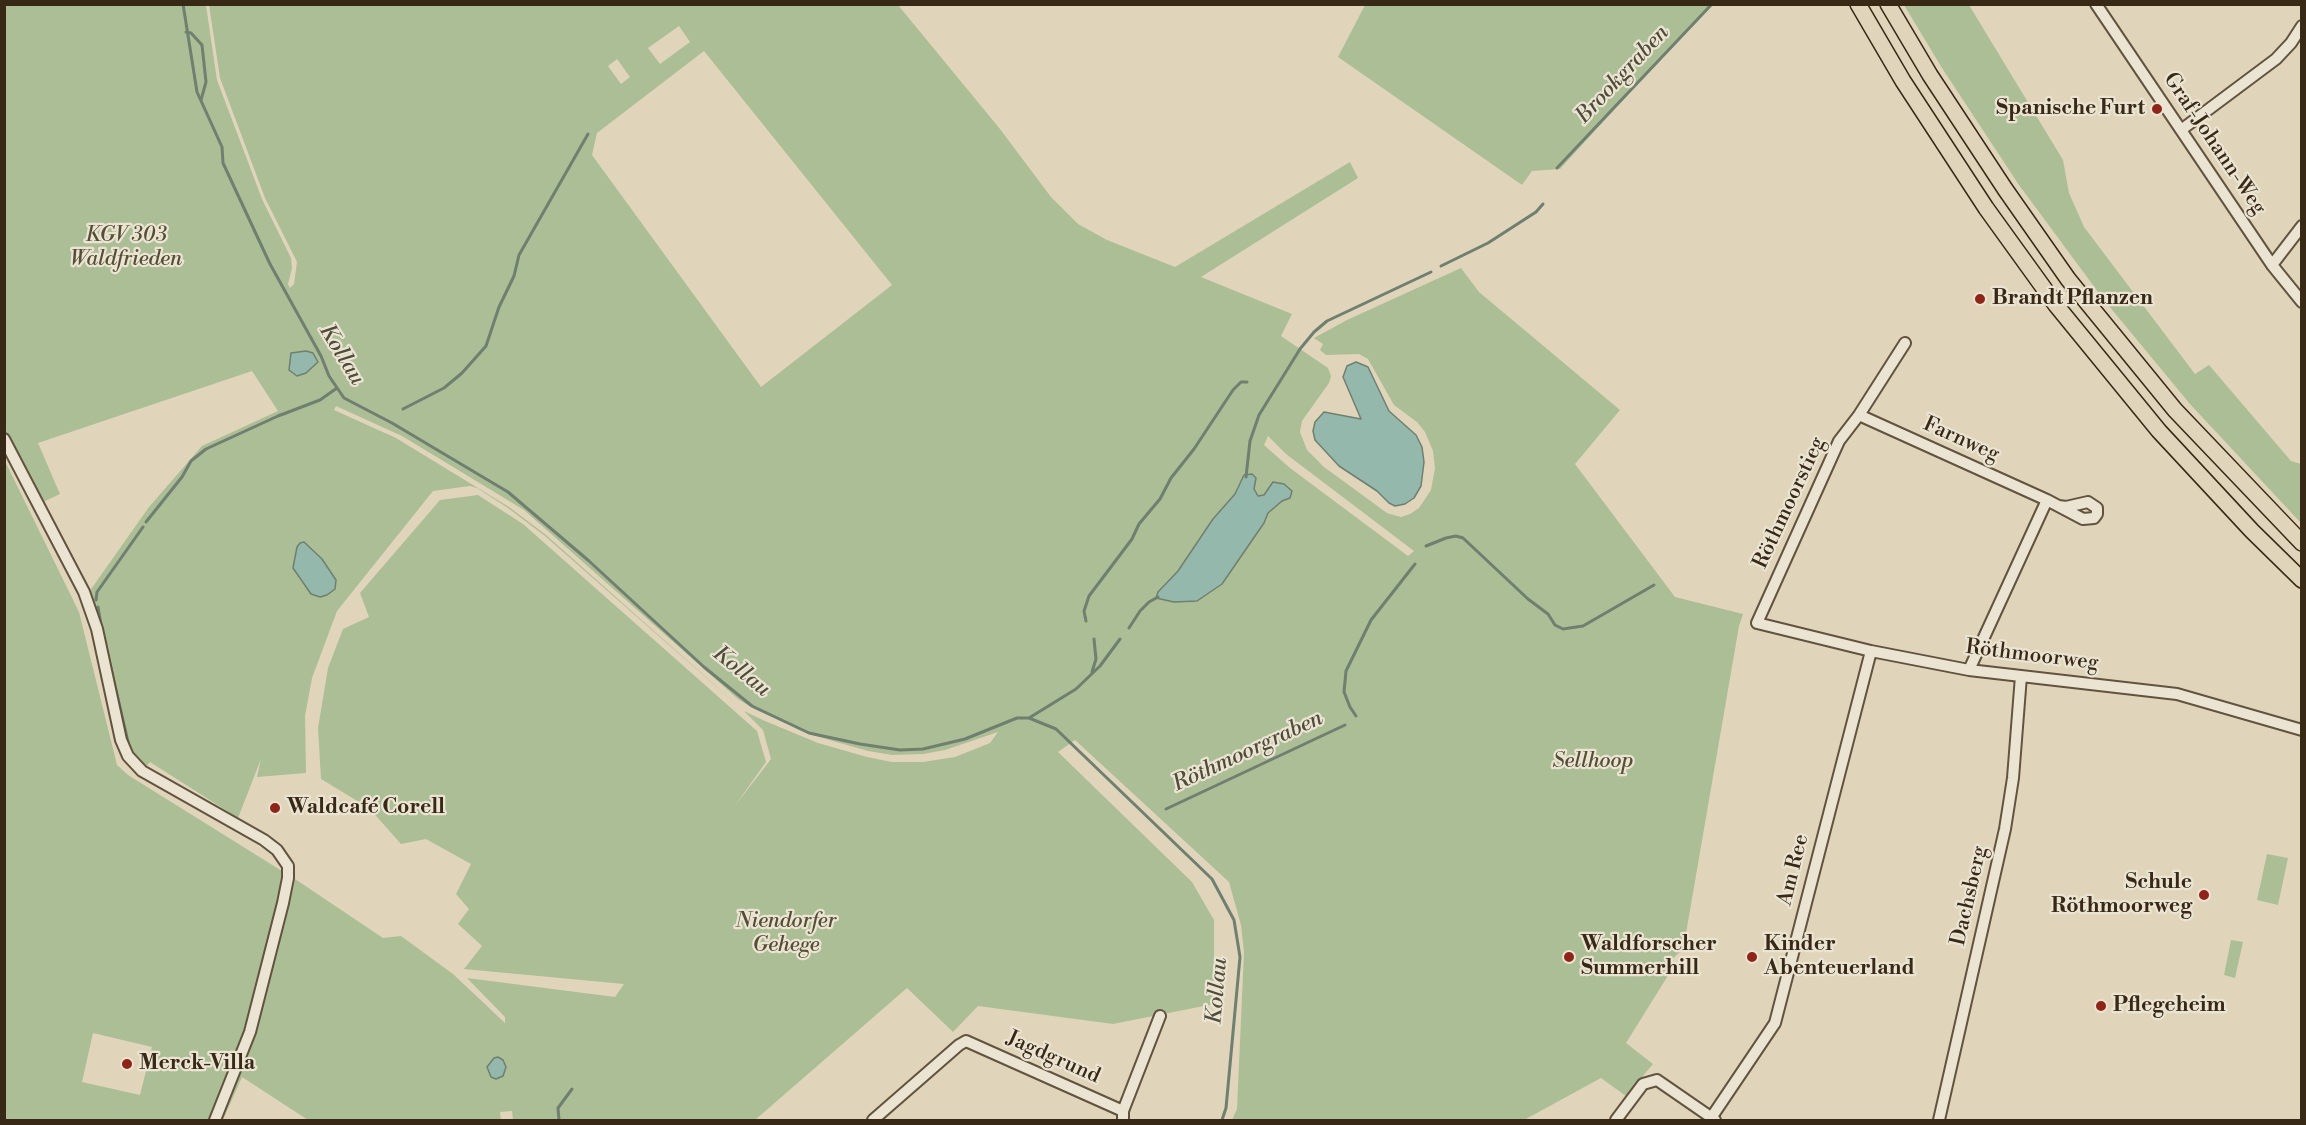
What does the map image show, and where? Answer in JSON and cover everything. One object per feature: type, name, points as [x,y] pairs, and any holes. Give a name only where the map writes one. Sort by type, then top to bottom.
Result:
[{"type":"highway","points":[[1858,4],[1903,81],[1979,198],[2056,305],[2159,430],[2252,531],[2301,580]]},
{"type":"highway","points":[[1888,4],[1930,75],[1992,170],[2068,279],[2175,410],[2301,543]]},
{"type":"street","name":"Graf-Johann-Weg","points":[[2096,4],[2272,265],[2301,302]]},
{"type":"street","points":[[2181,130],[2276,59],[2291,43],[2301,26]]},
{"type":"street","points":[[2272,265],[2301,226]]},
{"type":"street","name":"Röthmoorstieg","points":[[1757,623],[1839,441],[1859,415],[1905,343]]},
{"type":"street","name":"Farnweg","points":[[1859,415],[2059,506]]},
{"type":"street","points":[[4,439],[84,592],[97,629],[121,741],[128,756],[142,771],[264,840],[277,850],[288,866],[283,903],[250,1032],[215,1120]]},
{"type":"street","points":[[1969,670],[2046,500]]},
{"type":"street","name":"Röthmoorweg","points":[[1757,623],[1871,651],[1969,670],[2177,694],[2301,730]]},
{"type":"street","name":"Am Ree","points":[[1713,1119],[1775,1023],[1871,651]]},
{"type":"street","name":"Dachsberg","points":[[1939,1120],[2005,829],[2013,778],[2021,676]]},
{"type":"street","points":[[1123,1116],[1160,1016]]},
{"type":"street","name":"Jagdgrund","points":[[873,1120],[966,1041],[1123,1116]]},
{"type":"street","points":[[1616,1120],[1643,1084],[1657,1080],[1713,1119]]},
{"type":"green space","points":[[5,5],[206,5],[217,80],[262,199],[291,258],[292,268],[288,284],[290,288],[294,284],[297,262],[265,198],[220,78],[209,5],[898,5],[1000,129],[1051,197],[1078,224],[1107,240],[1175,267],[1350,162],[1358,178],[1201,277],[1292,314],[1281,336],[1328,368],[1331,376],[1329,383],[1302,421],[1300,432],[1307,450],[1324,467],[1387,513],[1401,517],[1419,508],[1431,490],[1435,468],[1433,451],[1425,432],[1417,422],[1394,405],[1368,359],[1359,354],[1326,355],[1320,350],[1323,344],[1314,338],[1347,320],[1461,268],[1479,292],[1620,410],[1575,464],[1675,597],[1743,614],[1739,626],[1684,945],[1682,950],[1669,962],[1674,966],[1626,1043],[1653,1064],[1626,1096],[1601,1078],[1524,1120],[1232,1120],[1237,1109],[1244,952],[1241,925],[1229,882],[1075,740],[1058,752],[1192,882],[1214,920],[1214,1004],[1113,1024],[978,1006],[953,1032],[907,988],[755,1120],[513,1120],[512,1111],[500,1112],[501,1120],[308,1120],[242,1077],[223,1120],[5,1120],[4,459],[79,612],[117,765],[128,775],[298,881],[383,938],[401,936],[453,974],[505,1023],[505,1017],[467,978],[615,997],[624,984],[464,969],[482,946],[458,924],[469,909],[456,894],[471,864],[426,839],[401,844],[369,808],[321,779],[318,728],[328,668],[343,629],[369,617],[360,593],[440,500],[478,495],[523,524],[757,731],[766,762],[734,807],[771,759],[763,730],[744,711],[545,536],[508,508],[470,486],[433,491],[337,611],[312,678],[305,716],[306,773],[257,777],[261,759],[238,818],[150,762],[146,767],[132,754],[126,742],[89,592],[149,507],[202,446],[278,411],[252,371],[38,443],[60,494],[43,502],[5,429]],"holes":[[[679,26],[690,42],[660,64],[648,48]],[[704,51],[892,285],[761,387],[592,155],[597,133]],[[617,59],[630,77],[621,84],[608,66]],[[336,406],[402,436],[524,510],[738,699],[754,709],[812,735],[868,751],[892,755],[923,754],[945,750],[998,732],[990,743],[955,757],[923,762],[892,762],[818,743],[765,721],[744,711],[546,535],[509,507],[396,438],[334,410]],[[1268,436],[1286,454],[1414,551],[1408,556],[1290,468],[1264,445]],[[1244,475],[1258,496],[1264,496],[1270,487],[1290,498],[1282,501],[1268,513],[1264,523],[1222,584],[1158,592],[1178,571],[1213,519],[1235,494]],[[304,542],[322,559],[311,594],[299,578]],[[93,1033],[152,1047],[140,1095],[82,1082]]]},
{"type":"green space","points":[[1365,5],[1710,5],[1560,169],[1532,171],[1522,185],[1338,57]]},
{"type":"green space","points":[[1904,5],[1969,5],[2063,160],[2069,193],[2084,227],[2195,374],[2209,365],[2291,461],[2301,464],[2301,523],[2190,404],[2104,300],[2019,185],[1942,68]]},
{"type":"green space","points":[[2267,854],[2288,858],[2278,905],[2257,900]]},
{"type":"green space","points":[[2231,940],[2243,942],[2235,978],[2224,975]]},
{"type":"water","points":[[306,351],[313,353],[318,362],[306,373],[297,376],[289,370],[291,353]]},
{"type":"water","points":[[1356,362],[1368,367],[1389,411],[1416,435],[1422,447],[1424,462],[1421,486],[1414,498],[1405,504],[1395,506],[1389,503],[1377,491],[1339,466],[1315,440],[1313,431],[1315,422],[1324,412],[1361,419],[1343,377],[1347,366]]},
{"type":"water","points":[[1252,474],[1256,478],[1254,489],[1258,496],[1264,495],[1273,482],[1284,484],[1292,491],[1290,498],[1282,501],[1268,513],[1264,523],[1222,584],[1197,601],[1174,602],[1156,598],[1158,592],[1178,571],[1213,519],[1235,494],[1244,475]]},
{"type":"water","points":[[304,542],[322,559],[336,580],[335,589],[327,595],[320,597],[311,594],[293,568],[297,547]]},
{"type":"water","points":[[498,1057],[503,1060],[506,1067],[503,1076],[496,1079],[491,1077],[487,1067],[494,1058]]},
{"type":"waterway","name":"Kollau","points":[[183,4],[197,92],[222,147],[223,163],[270,264],[321,356],[329,376],[344,398],[392,423],[508,492],[589,561],[704,667],[752,706],[809,733],[900,750],[923,749],[965,739],[1017,718],[1029,718],[1056,729],[1212,879],[1234,920],[1240,957],[1226,1108],[1222,1120]]},
{"type":"waterway","name":"Brookgraben","points":[[1557,168],[1712,4]]},
{"type":"waterway","name":"Kollau","points":[[186,32],[191,33],[202,45],[206,82],[201,100]]},
{"type":"waterway","points":[[403,409],[444,388],[462,373],[486,346],[499,307],[514,276],[519,255],[588,134]]},
{"type":"waterway","name":"Brookgraben","points":[[1441,266],[1488,243],[1536,212],[1543,204]]},
{"type":"waterway","name":"Brookgraben","points":[[1246,477],[1250,441],[1259,415],[1300,349],[1314,332],[1327,321],[1431,272]]},
{"type":"waterway","points":[[1086,621],[1084,611],[1089,596],[1132,539],[1139,524],[1160,499],[1171,478],[1194,449],[1233,390],[1241,382],[1247,382]]},
{"type":"waterway","points":[[146,522],[182,477],[191,461],[206,449],[278,416],[320,400],[337,388]]},
{"type":"waterway","points":[[96,600],[97,592],[143,527]]},
{"type":"waterway","name":"Röthmoorgraben","points":[[1426,546],[1446,538],[1456,536],[1463,538],[1528,599],[1548,614],[1555,625],[1563,629],[1583,626],[1654,585]]},
{"type":"waterway","name":"Röthmoorgraben","points":[[1356,716],[1344,692],[1346,671],[1371,620],[1415,564]]},
{"type":"waterway","name":"Brookgraben","points":[[1129,628],[1140,611],[1158,597]]},
{"type":"waterway","points":[[98,607],[102,631]]},
{"type":"waterway","points":[[1092,672],[1096,659],[1094,639]]},
{"type":"waterway","name":"Brookgraben","points":[[1029,718],[1076,689],[1100,666],[1120,639]]},
{"type":"waterway","points":[[105,643],[129,746]]},
{"type":"waterway","name":"Röthmoorgraben","points":[[1166,809],[1345,725]]},
{"type":"waterway","points":[[559,1120],[558,1108],[572,1089]]},
{"type":"place","name":"Spanische Furt","points":[[2157,109]]},
{"type":"place","name":"Brandt Pflanzen","points":[[1980,299]]},
{"type":"place","name":"Waldcafé Corell","points":[[275,808]]},
{"type":"place","name":"Schule Röthmoorweg","points":[[2204,895]]},
{"type":"place","name":"Waldforscher Summerhill","points":[[1569,957]]},
{"type":"place","name":"Kinder Abenteuerland","points":[[1752,957]]},
{"type":"place","name":"Pflegeheim","points":[[2101,1006]]},
{"type":"place","name":"Merck-Villa","points":[[127,1064]]},
{"type":"park label","name":"KGV 303 Waldfrieden","points":[[126,248]]},
{"type":"park label","name":"Sellhoop","points":[[1593,762]]},
{"type":"park label","name":"Niendorfer Gehege","points":[[786,934]]}]
